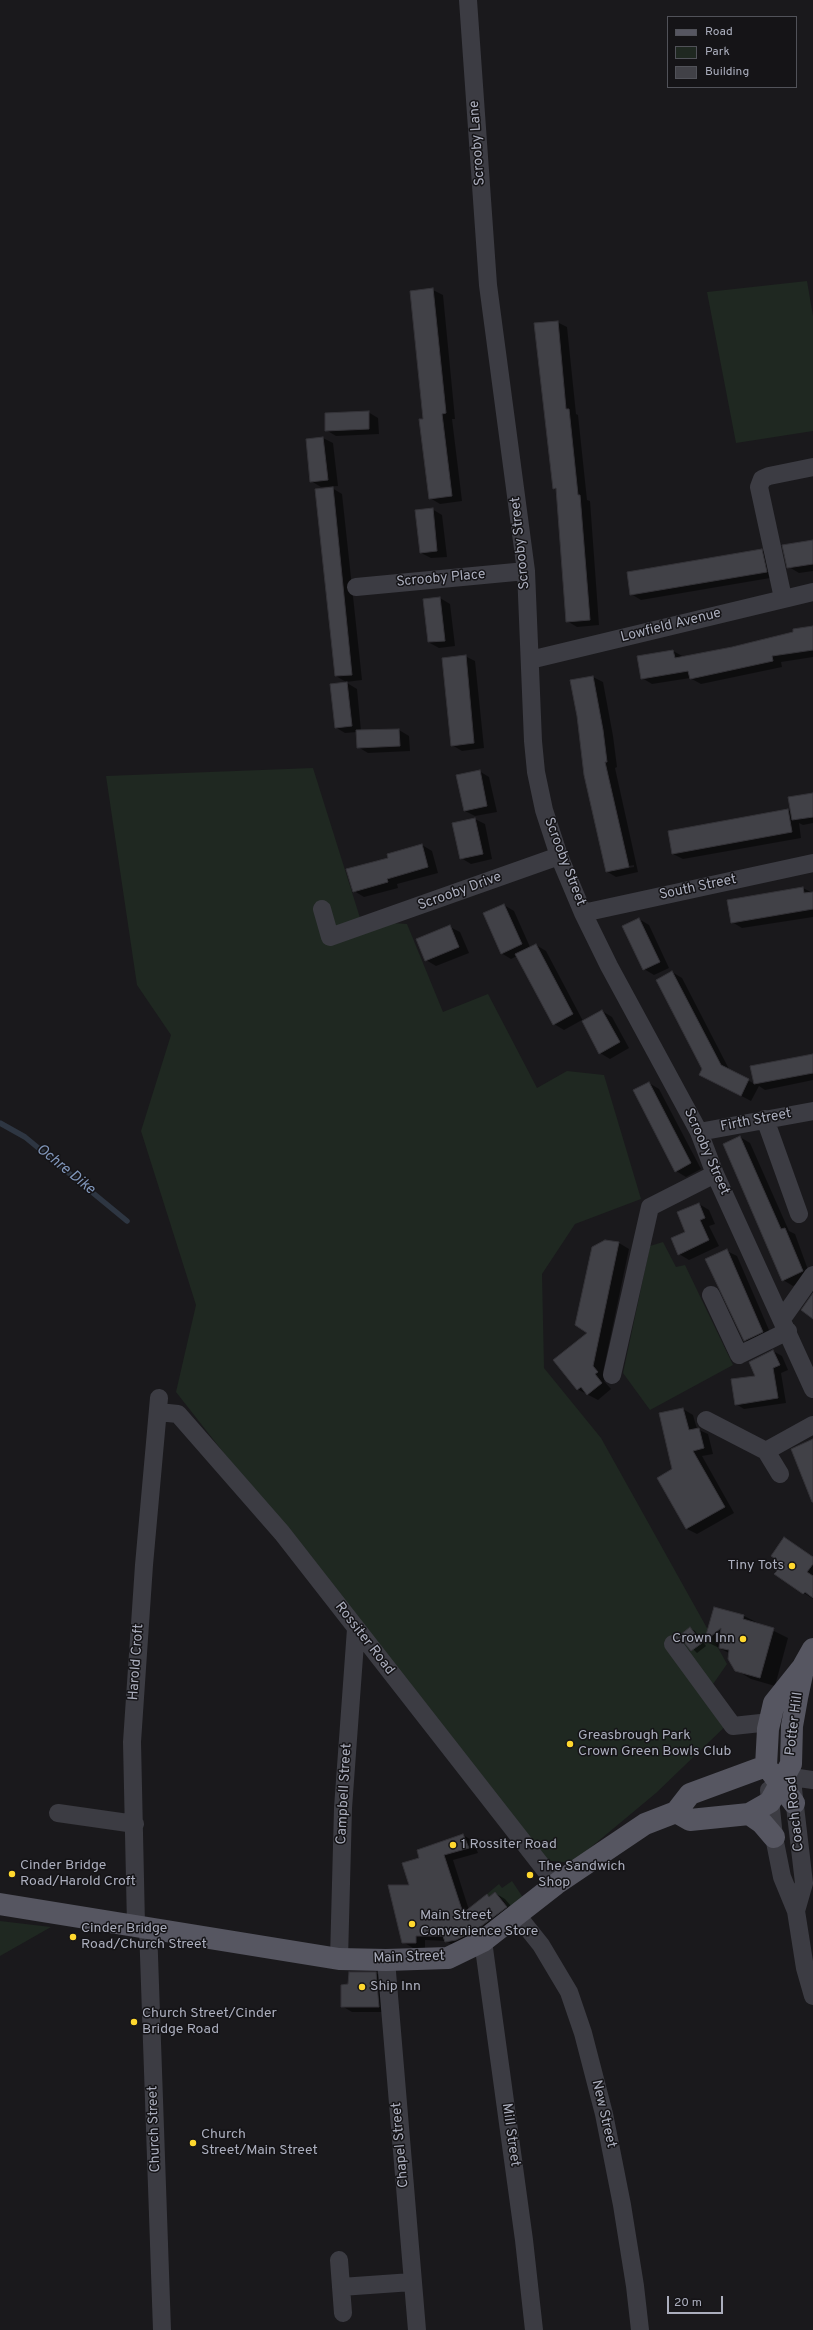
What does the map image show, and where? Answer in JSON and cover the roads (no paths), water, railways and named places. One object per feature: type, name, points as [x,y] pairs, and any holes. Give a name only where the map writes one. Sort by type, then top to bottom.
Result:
[{"type":"main road","name":"Potter Hill","points":[[766,1766],[770,1722],[774,1703],[809,1657]]},
{"type":"main road","name":"Potter Hill","points":[[783,1782],[793,1721],[809,1657]]},
{"type":"main road","points":[[783,1782],[749,1814],[690,1820],[676,1812],[690,1794],[766,1766],[783,1782],[794,1803]]},
{"type":"main road","name":"Main Street","points":[[0,1904],[339,1958],[386,1960],[448,1958],[483,1941],[556,1884],[645,1824],[676,1812]]},
{"type":"main road","points":[[749,1814],[762,1823],[774,1837]]},
{"type":"street","name":"Scrooby Lane","points":[[468,0],[488,285]]},
{"type":"street","name":"Scrooby Street","points":[[488,285],[526,571],[536,772],[544,810],[559,856],[583,913],[609,966],[699,1132],[715,1174],[813,1389]]},
{"type":"street","points":[[783,598],[759,487],[762,479],[769,476],[813,467]]},
{"type":"street","name":"Scrooby Place","points":[[356,587],[526,571]]},
{"type":"street","name":"Lowfield Avenue","points":[[530,660],[813,592]]},
{"type":"street","name":"Scrooby Drive","points":[[322,908],[330,937],[360,928],[559,856]]},
{"type":"street","name":"South Street","points":[[583,913],[813,863]]},
{"type":"street","name":"Firth Street","points":[[699,1132],[813,1111]]},
{"type":"street","points":[[765,1119],[799,1214]]},
{"type":"street","points":[[612,1375],[650,1207],[715,1174]]},
{"type":"street","points":[[711,1295],[739,1355],[785,1325],[813,1275]]},
{"type":"street","name":"Rossiter Road","points":[[159,1405],[178,1414],[282,1532],[556,1884]]},
{"type":"street","name":"Harold Croft","points":[[142,1926],[135,1824],[132,1742],[144,1565],[159,1405]]},
{"type":"street","points":[[706,1420],[766,1451],[780,1474]]},
{"type":"street","points":[[766,1451],[813,1425]]},
{"type":"street","name":"Campbell Street","points":[[339,1958],[344,1808],[356,1629]]},
{"type":"street","points":[[673,1644],[733,1726],[770,1722]]},
{"type":"street","points":[[783,1782],[813,1780]]},
{"type":"street","name":"Coach Road","points":[[783,1782],[774,1837],[782,1877],[796,1911],[805,1968],[813,1996]]},
{"type":"street","name":"Coach Road","points":[[794,1803],[804,1883],[796,1911]]},
{"type":"street","points":[[58,1813],[135,1824]]},
{"type":"street","name":"New Street","points":[[517,1915],[541,1945],[569,1992],[583,2033],[604,2114],[622,2205],[635,2286],[640,2330]]},
{"type":"street","name":"Church Street","points":[[142,1926],[162,2330]]},
{"type":"street","name":"Mill Street","points":[[483,1941],[523,2233],[534,2330]]},
{"type":"street","name":"Chapel Street","points":[[386,1960],[416,2330]]},
{"type":"street","points":[[339,2260],[343,2313]]},
{"type":"street","points":[[341,2287],[412,2282]]},
{"type":"waterway","name":"Ochre Dike","points":[[0,1123],[25,1137],[127,1221]]},
{"type":"place","name":"Tiny Tots","points":[[792,1566]]},
{"type":"place","name":"Crown Inn","points":[[743,1639]]},
{"type":"place","name":"Greasbrough Park Crown Green Bowls Club","points":[[570,1744]]},
{"type":"place","name":"1 Rossiter Road","points":[[453,1845]]},
{"type":"place","name":"Cinder Bridge Road/Harold Croft","points":[[12,1874]]},
{"type":"place","name":"The Sandwich Shop","points":[[530,1875]]},
{"type":"place","name":"Main Street Convenience Store","points":[[412,1924]]},
{"type":"place","name":"Cinder Bridge Road/Church Street","points":[[73,1937]]},
{"type":"place","name":"Ship Inn","points":[[362,1987]]},
{"type":"place","name":"Church Street/Cinder Bridge Road","points":[[134,2022]]},
{"type":"place","name":"Church Street/Main Street","points":[[193,2143]]}]
